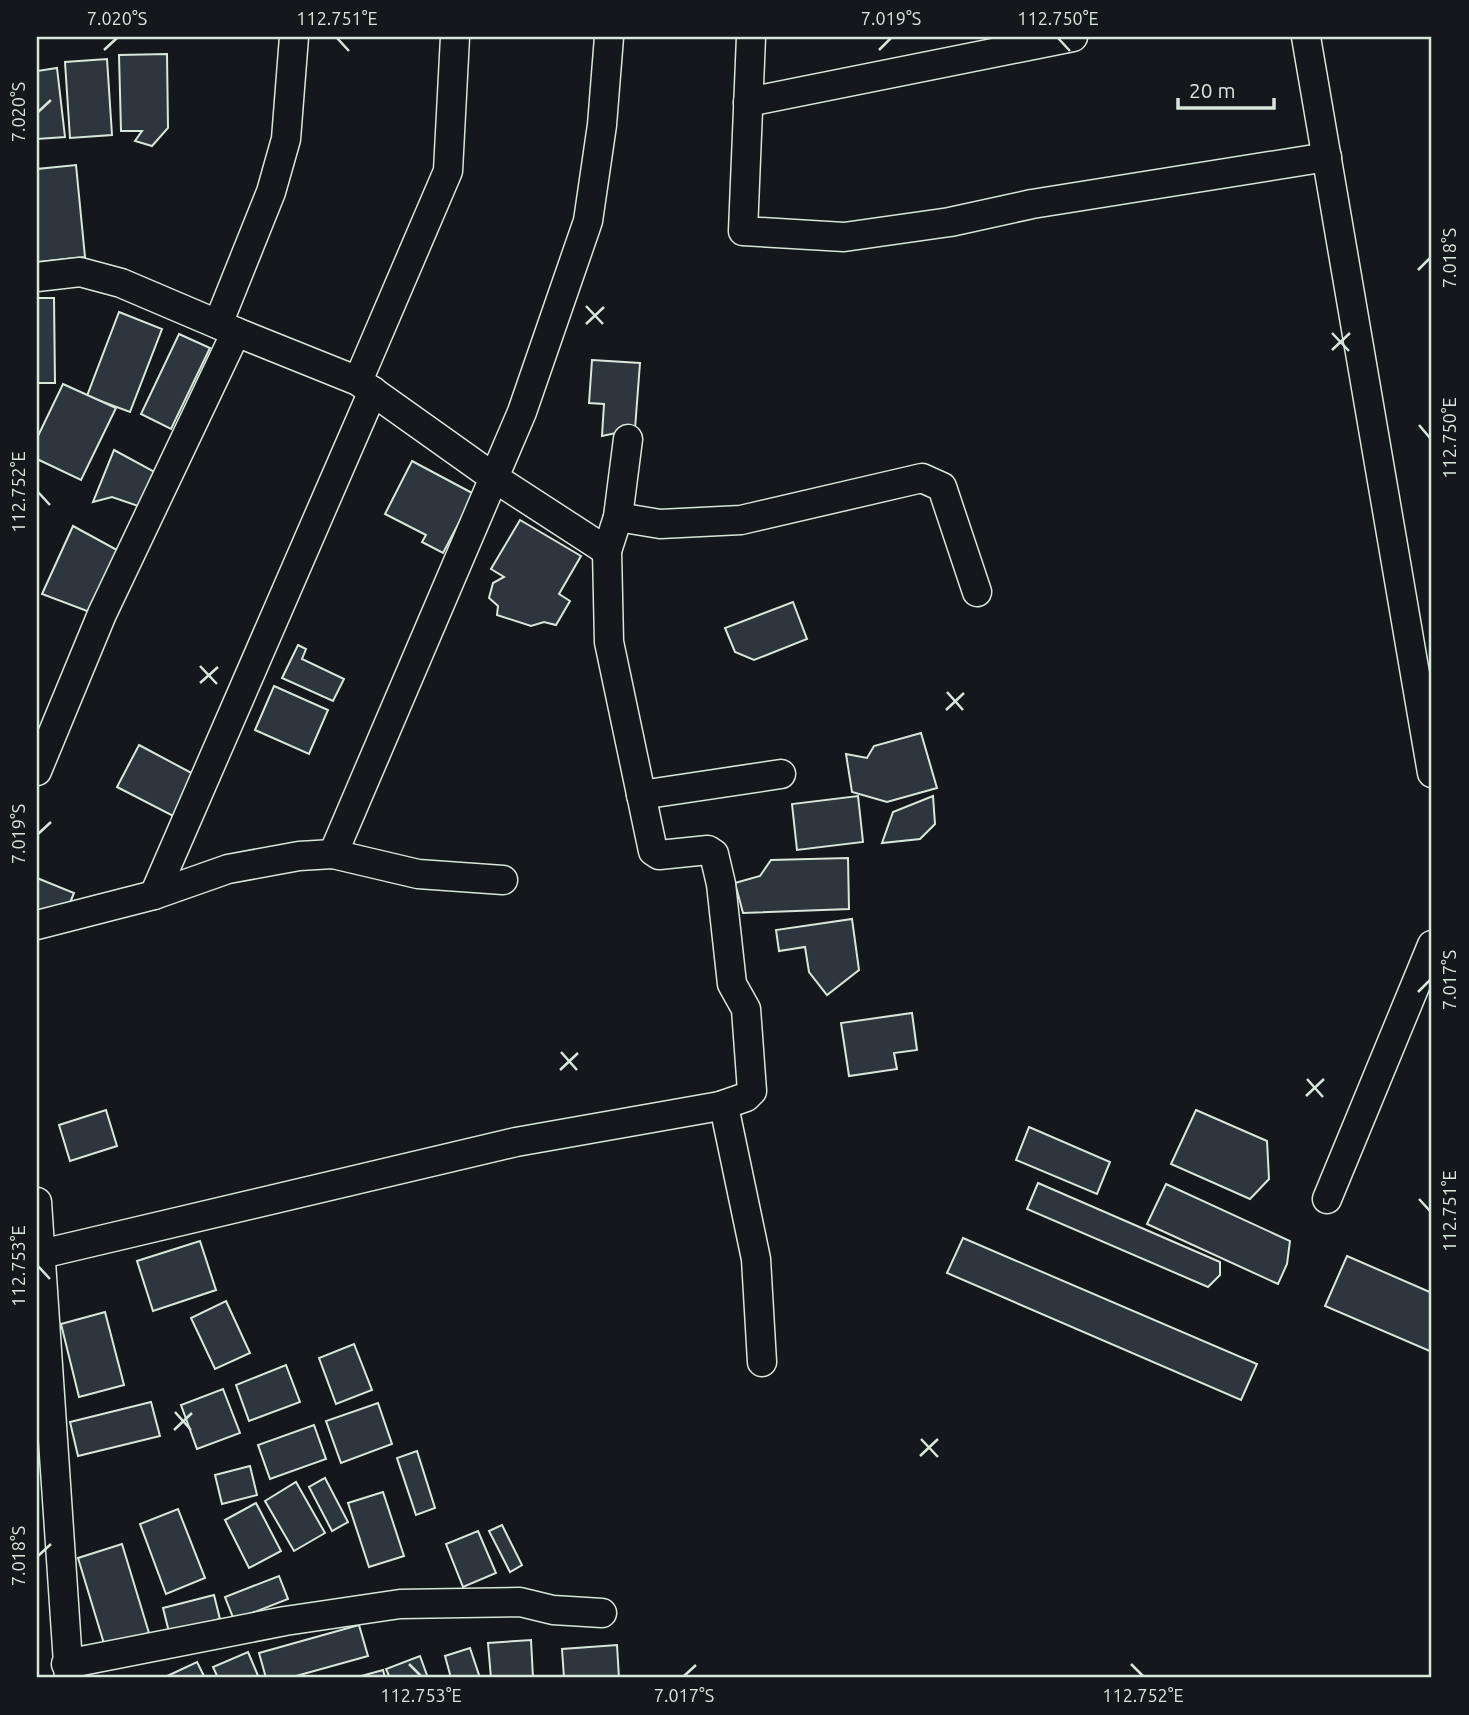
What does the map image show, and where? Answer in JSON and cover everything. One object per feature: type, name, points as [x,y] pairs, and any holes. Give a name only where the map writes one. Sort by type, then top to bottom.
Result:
[{"type":"street","points":[[37,771],[102,614],[227,328],[286,139],[294,37]]},
{"type":"street","points":[[154,895],[365,386],[448,171],[455,37]]},
{"type":"street","points":[[333,854],[536,376],[588,221],[602,125],[609,37]]},
{"type":"street","points":[[751,37],[743,231],[844,237],[950,222],[1032,204],[1327,157]]},
{"type":"street","points":[[748,102],[1073,37]]},
{"type":"street","points":[[1306,37],[1432,774]]},
{"type":"street","points":[[37,277],[80,272],[121,283],[365,386],[493,477],[607,551]]},
{"type":"street","points":[[39,1255],[516,1142],[720,1106],[746,1097],[752,1091],[746,1009],[732,984],[721,884],[714,853],[708,850],[659,855],[653,851],[609,642],[607,551],[618,517],[628,439]]},
{"type":"street","points":[[618,517],[660,524],[741,520],[922,478],[942,487],[952,510],[977,592]]},
{"type":"street","points":[[641,795],[781,775]]},
{"type":"street","points":[[37,925],[154,895],[228,869],[299,856],[333,854],[418,874],[503,880]]},
{"type":"street","points":[[1327,1199],[1432,945]]},
{"type":"street","points":[[720,1106],[724,1111],[756,1259],[762,1362]]},
{"type":"street","points":[[37,1202],[68,1671],[285,1621],[400,1604],[520,1602],[553,1610],[602,1613]]},
{"type":"building","points":[[167,54],[168,128],[152,146],[135,141],[142,131],[121,131],[119,55]]},
{"type":"building","points":[[107,59],[112,135],[70,138],[65,62]]},
{"type":"building","points":[[57,68],[65,137],[37,139],[37,71]]},
{"type":"building","points":[[76,165],[85,257],[38,262],[37,169]]},
{"type":"building","points":[[37,298],[54,298],[55,383],[37,383]]},
{"type":"building","points":[[119,312],[162,329],[130,412],[87,396]]},
{"type":"building","points":[[179,334],[210,348],[171,429],[141,414]]},
{"type":"building","points":[[592,360],[640,363],[635,429],[602,436],[604,404],[589,403]]},
{"type":"building","points":[[63,384],[116,408],[81,480],[37,459],[37,438]]},
{"type":"building","points":[[114,450],[153,471],[155,494],[138,506],[112,497],[93,502]]},
{"type":"building","points":[[412,461],[474,494],[443,553],[422,542],[426,535],[385,514]]},
{"type":"building","points":[[520,520],[581,556],[559,594],[570,601],[556,625],[544,622],[531,626],[497,615],[498,606],[489,598],[493,583],[504,577],[491,569]]},
{"type":"building","points":[[73,526],[117,550],[95,614],[42,594]]},
{"type":"building","points":[[793,602],[807,639],[754,660],[735,652],[725,628]]},
{"type":"building","points":[[298,645],[306,649],[302,659],[344,679],[333,701],[282,678]]},
{"type":"building","points":[[274,686],[328,710],[309,754],[255,730]]},
{"type":"building","points":[[921,733],[937,788],[887,802],[852,792],[846,754],[867,758],[874,746]]},
{"type":"building","points":[[139,745],[199,777],[177,818],[117,787]]},
{"type":"building","points":[[858,796],[863,842],[797,850],[792,804]]},
{"type":"building","points":[[933,796],[935,824],[920,839],[882,843],[893,812]]},
{"type":"building","points":[[848,858],[849,909],[743,913],[735,883],[760,876],[771,860]]},
{"type":"building","points":[[37,878],[74,893],[65,915],[37,920]]},
{"type":"building","points":[[852,919],[859,970],[827,995],[809,972],[805,947],[779,951],[776,930]]},
{"type":"building","points":[[912,1013],[917,1050],[894,1053],[897,1069],[849,1076],[841,1023]]},
{"type":"building","points":[[106,1110],[117,1146],[70,1161],[59,1125]]},
{"type":"building","points":[[1196,1110],[1267,1141],[1269,1179],[1250,1199],[1171,1164]]},
{"type":"building","points":[[1029,1127],[1110,1162],[1097,1194],[1016,1160]]},
{"type":"building","points":[[1038,1183],[1220,1262],[1220,1275],[1208,1287],[1027,1209]]},
{"type":"building","points":[[1166,1184],[1290,1241],[1287,1264],[1278,1284],[1147,1224]]},
{"type":"building","points":[[963,1238],[1257,1364],[1241,1400],[947,1273]]},
{"type":"building","points":[[200,1241],[216,1290],[153,1311],[137,1261]]},
{"type":"building","points":[[1347,1256],[1432,1293],[1432,1352],[1325,1306]]},
{"type":"building","points":[[226,1301],[250,1353],[215,1369],[191,1318]]},
{"type":"building","points":[[105,1312],[124,1385],[79,1397],[61,1324]]},
{"type":"building","points":[[354,1344],[372,1390],[336,1404],[319,1358]]},
{"type":"building","points":[[286,1365],[300,1402],[249,1421],[236,1385]]},
{"type":"building","points":[[223,1389],[240,1433],[197,1449],[181,1405]]},
{"type":"building","points":[[151,1402],[160,1436],[78,1456],[70,1422]]},
{"type":"building","points":[[378,1403],[392,1444],[341,1463],[326,1421]]},
{"type":"building","points":[[314,1425],[326,1459],[270,1479],[258,1445]]},
{"type":"building","points":[[417,1451],[435,1508],[416,1515],[397,1458]]},
{"type":"building","points":[[250,1466],[257,1495],[222,1504],[215,1475]]},
{"type":"building","points":[[325,1478],[348,1522],[332,1531],[309,1487]]},
{"type":"building","points":[[296,1482],[325,1533],[294,1551],[265,1501]]},
{"type":"building","points":[[383,1492],[404,1556],[369,1567],[348,1503]]},
{"type":"building","points":[[256,1503],[281,1551],[249,1568],[225,1520]]},
{"type":"building","points":[[178,1509],[205,1578],[166,1594],[140,1524]]},
{"type":"building","points":[[502,1525],[522,1565],[510,1572],[489,1531]]},
{"type":"building","points":[[478,1531],[496,1573],[463,1587],[446,1544]]},
{"type":"building","points":[[122,1544],[149,1633],[105,1647],[78,1558]]},
{"type":"building","points":[[279,1576],[288,1599],[234,1620],[225,1597]]},
{"type":"building","points":[[214,1595],[220,1619],[169,1632],[163,1608]]},
{"type":"building","points":[[359,1625],[368,1656],[289,1678],[266,1678],[259,1653]]},
{"type":"building","points":[[531,1640],[533,1678],[491,1678],[488,1643]]},
{"type":"building","points":[[617,1645],[619,1678],[564,1678],[562,1649]]},
{"type":"building","points":[[470,1648],[480,1678],[451,1678],[445,1656]]},
{"type":"building","points":[[248,1652],[259,1678],[218,1678],[213,1667]]},
{"type":"building","points":[[420,1656],[428,1678],[390,1678],[386,1669]]},
{"type":"building","points":[[197,1662],[205,1678],[163,1678]]},
{"type":"building","points":[[383,1670],[385,1678],[354,1678]]}]
